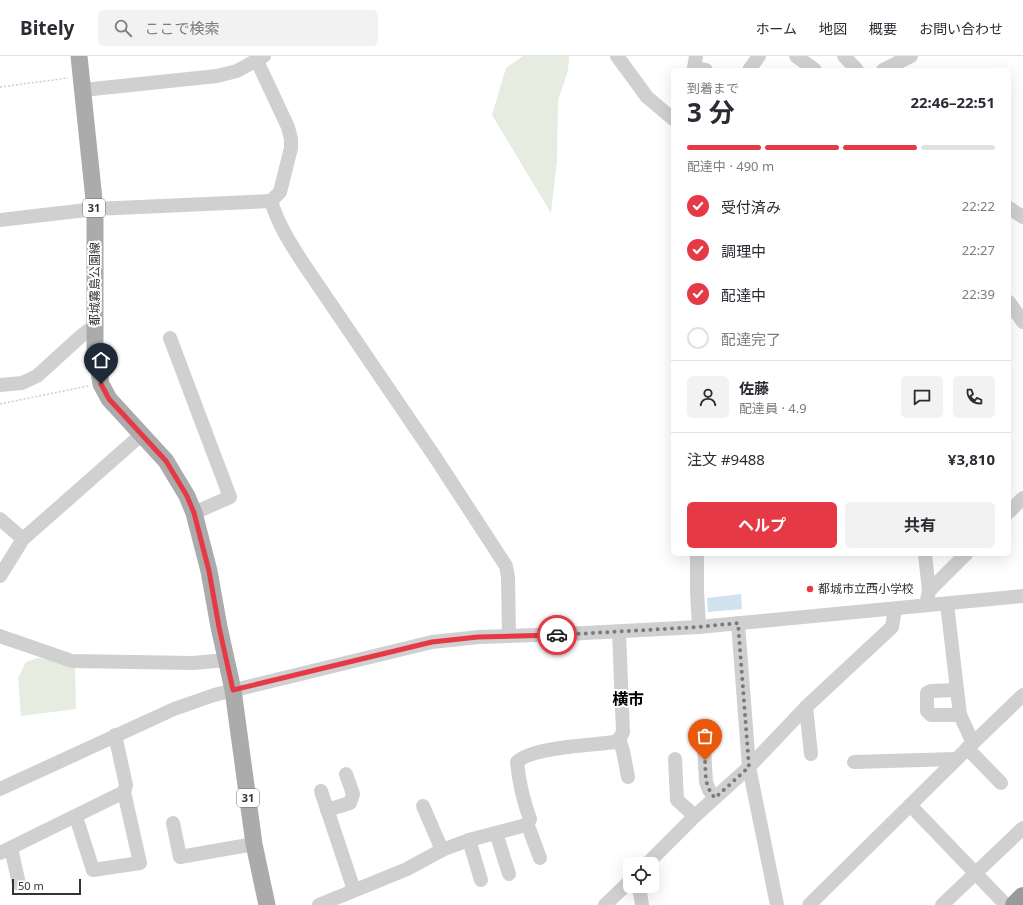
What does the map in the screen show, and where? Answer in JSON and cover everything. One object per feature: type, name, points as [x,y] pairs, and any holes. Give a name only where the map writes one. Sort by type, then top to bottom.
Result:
[{"type":"highway","points":[[1015,905],[1023,897]]},
{"type":"main road","name":"都城霧島公園線","points":[[79,56],[94,209],[94,326],[95,347],[101,384],[109,399],[166,461],[187,496],[194,513],[209,571],[233,690],[254,844],[267,905]]},
{"type":"street","points":[[617,56],[647,97],[671,117]]},
{"type":"street","points":[[694,68],[696,56]]},
{"type":"street","points":[[751,68],[759,56]]},
{"type":"street","points":[[796,56],[812,68]]},
{"type":"street","points":[[844,56],[855,68]]},
{"type":"street","points":[[887,68],[910,56]]},
{"type":"street","points":[[0,220],[94,209],[271,201],[280,192],[291,148],[291,139],[288,127],[260,58],[237,71],[217,76],[82,83]]},
{"type":"street","points":[[271,201],[283,231],[303,263],[435,457],[506,566],[508,577],[509,636]]},
{"type":"street","points":[[1011,209],[1023,217]]},
{"type":"street","points":[[1011,305],[1023,322]]},
{"type":"street","points":[[0,385],[22,383],[37,376],[94,326]]},
{"type":"street","points":[[170,338],[230,497],[194,513]]},
{"type":"street","points":[[0,576],[23,538],[141,435]]},
{"type":"street","points":[[1011,510],[1023,498]]},
{"type":"street","points":[[0,519],[23,538]]},
{"type":"street","points":[[696,556],[699,627]]},
{"type":"street","points":[[925,556],[929,591],[926,606]]},
{"type":"street","points":[[929,591],[964,556]]},
{"type":"street","points":[[0,789],[174,709],[233,690],[432,642],[478,637],[619,632],[699,627],[1023,596]]},
{"type":"street","points":[[947,604],[960,715],[970,745],[1001,783]]},
{"type":"street","points":[[654,857],[695,816],[749,767],[806,707],[892,627],[895,609]]},
{"type":"street","points":[[738,623],[749,767],[777,905]]},
{"type":"street","points":[[319,905],[407,869],[442,850],[469,840],[526,825],[530,819],[522,798],[516,762],[519,759],[544,751],[615,742],[619,739],[623,732],[619,632]]},
{"type":"street","points":[[0,636],[72,661],[193,663],[226,660]]},
{"type":"street","points":[[956,690],[931,691],[927,693],[927,711],[931,715],[960,715]]},
{"type":"street","points":[[813,904],[970,745],[1023,695]]},
{"type":"street","points":[[806,707],[811,754]]},
{"type":"street","points":[[76,817],[93,870],[140,863],[124,792],[126,785],[115,735]]},
{"type":"street","points":[[619,739],[628,777]]},
{"type":"street","points":[[704,748],[706,782],[709,790],[715,798]]},
{"type":"street","points":[[854,762],[874,756],[956,759]]},
{"type":"street","points":[[675,759],[677,800],[695,816]]},
{"type":"street","points":[[327,810],[350,803],[353,794],[346,774]]},
{"type":"street","points":[[321,791],[354,890]]},
{"type":"street","points":[[19,884],[5,850],[76,817],[124,792]]},
{"type":"street","points":[[910,805],[1006,905]]},
{"type":"street","points":[[423,806],[442,850]]},
{"type":"street","points":[[173,823],[180,857],[254,844]]},
{"type":"street","points":[[527,823],[540,858]]},
{"type":"street","points":[[942,905],[980,878],[1023,828]]},
{"type":"street","points":[[496,833],[509,874]]},
{"type":"street","points":[[469,840],[481,880]]},
{"type":"street","points":[[605,905],[623,888]]},
{"type":"street","points":[[640,893],[642,905]]},
{"type":"path","points":[[0,87],[82,83]]},
{"type":"path","points":[[0,404],[101,384]]},
{"type":"shaded area","points":[[523,56],[569,56],[568,71],[558,100],[557,160],[551,213],[492,115],[506,68]]},
{"type":"shaded area","points":[[38,658],[75,663],[76,709],[21,716],[18,678],[26,662]]},
{"type":"water","points":[[741,594],[742,609],[708,612],[707,598]]},
{"type":"way so far","points":[[557,635],[699,627],[738,623],[749,767],[715,798],[709,790],[706,782],[705,760]]},
{"type":"place","name":"都城市立西小学校","points":[[810,589]]},
{"type":"district","name":"横市","points":[[628,699]]},
{"type":"route","points":[[101,384],[109,399],[166,461],[187,496],[194,513],[209,571],[219,627],[233,690],[432,642],[478,637],[557,635]]}]
